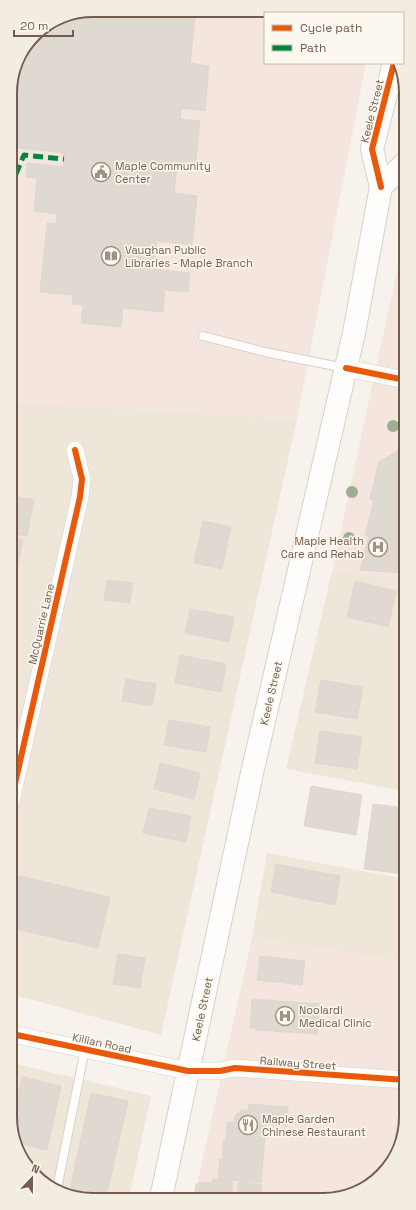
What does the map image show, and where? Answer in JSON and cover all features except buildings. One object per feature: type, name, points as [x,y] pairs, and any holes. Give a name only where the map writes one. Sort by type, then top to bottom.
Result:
[{"type":"main road","name":"Keele Street","points":[[162,1193],[252,773],[346,368],[381,188],[372,149],[393,65]]},
{"type":"main road","points":[[381,188],[399,169]]},
{"type":"street","points":[[346,368],[399,379]]},
{"type":"street","name":"McQuarrie Lane","points":[[18,739],[80,497],[82,479],[75,450]]},
{"type":"street","name":"Killian Road","points":[[17,1035],[188,1071]]},
{"type":"street","name":"Railway Street","points":[[188,1071],[234,1068],[399,1080]]},
{"type":"lane","points":[[203,336],[265,352],[346,368]]},
{"type":"lane","points":[[58,1184],[85,1049]]},
{"type":"shaded area","points":[[93,17],[264,17],[264,64],[366,64],[297,419],[17,402],[17,88],[23,64],[30,51],[43,36],[55,27],[69,21]]},
{"type":"shaded area","points":[[399,262],[399,578],[332,571]]},
{"type":"shaded area","points":[[17,402],[297,419],[161,1035],[17,996]]},
{"type":"shaded area","points":[[332,571],[399,578],[399,790],[286,769]]},
{"type":"shaded area","points":[[267,853],[399,878],[399,961],[252,938]]},
{"type":"shaded area","points":[[252,938],[399,961],[399,1122],[398,1132],[393,1146],[380,1167],[361,1183],[338,1192],[195,1193]]},
{"type":"shaded area","points":[[17,1064],[151,1096],[130,1193],[78,1192],[52,1181],[52,1158],[29,1158],[18,1132]]},
{"type":"marked path","points":[[17,172],[24,155],[64,159]]},
{"type":"cycle path","points":[[381,187],[372,149],[393,65]]},
{"type":"cycle path","points":[[346,368],[399,379]]},
{"type":"cycle path","points":[[17,775],[80,497],[82,479],[75,450]]},
{"type":"cycle path","points":[[17,1035],[188,1071],[220,1071],[235,1068],[399,1080]]},
{"type":"place","name":"Maple Community Center","points":[[101,172]]},
{"type":"place","name":"Vaughan Public Libraries - Maple Branch","points":[[111,256]]},
{"type":"place","name":"Maple Health Care and Rehab","points":[[378,547]]},
{"type":"place","name":"Noolardi Medical Clinic","points":[[285,1016]]},
{"type":"place","name":"Maple Garden Chinese Restaurant","points":[[248,1125]]}]
